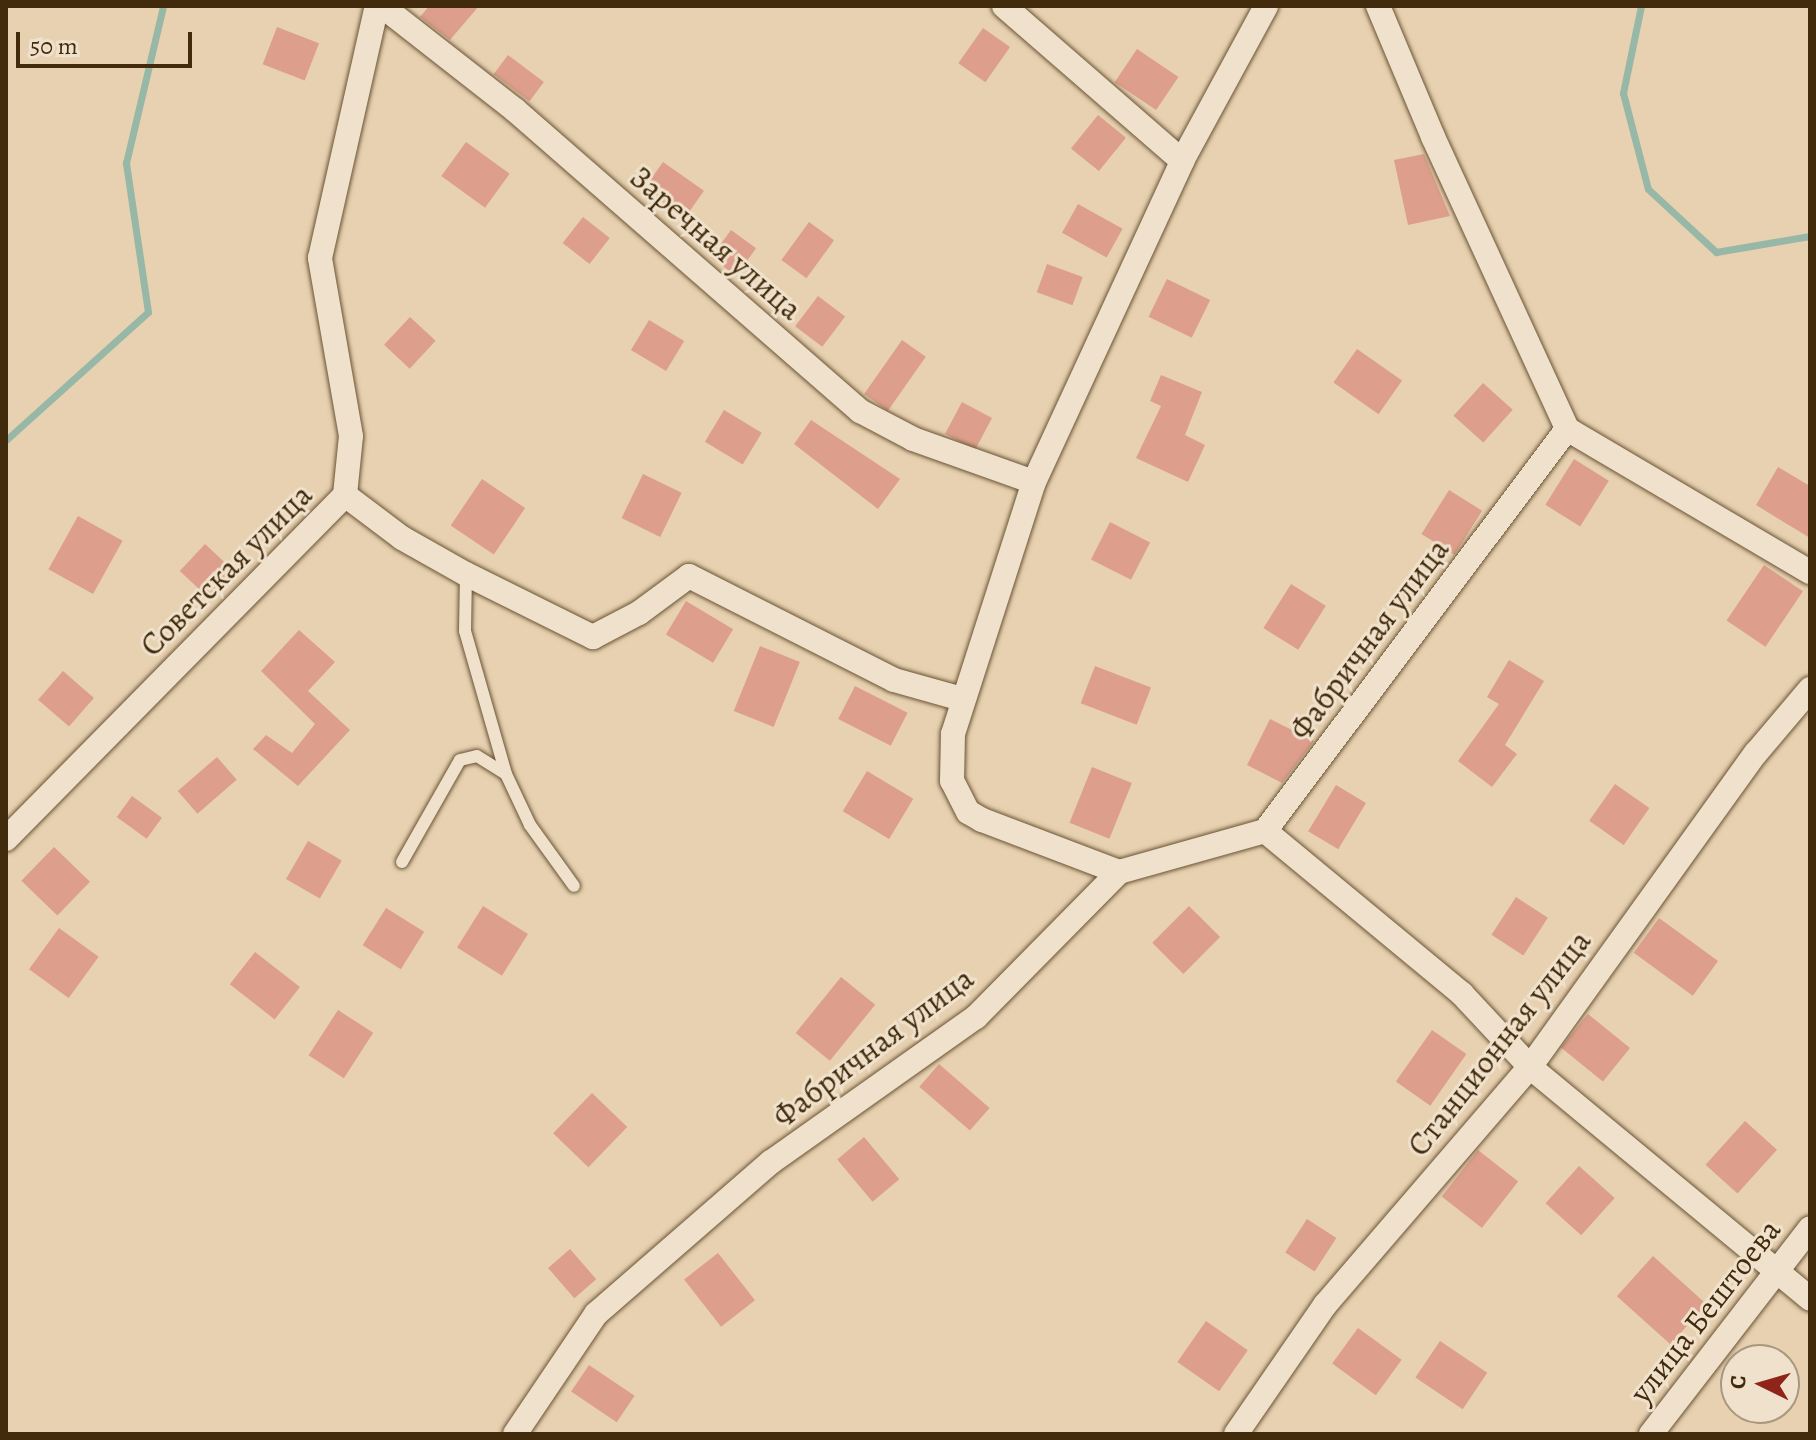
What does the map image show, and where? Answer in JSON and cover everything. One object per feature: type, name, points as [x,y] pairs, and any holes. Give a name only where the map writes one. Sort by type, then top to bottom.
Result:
[{"type":"street","name":"Заречная улица","points":[[380,6],[515,110],[860,411],[913,439],[1034,482]]},
{"type":"street","name":"Советская улица","points":[[6,839],[345,495],[351,436],[320,258],[380,6]]},
{"type":"street","points":[[1004,6],[1182,161]]},
{"type":"street","points":[[1119,872],[982,820],[963,807],[953,787],[950,765],[962,699],[1034,482],[1182,161],[1266,6]]},
{"type":"street","points":[[1378,6],[1457,192],[1567,429],[1810,572]]},
{"type":"street","name":"Фабричная улица","points":[[515,1434],[596,1314],[771,1162],[976,1017],[1119,872],[1265,831],[1567,429]]},
{"type":"street","points":[[345,495],[402,538],[466,574],[593,637],[639,613],[689,576],[894,680],[962,699]]},
{"type":"street","name":"Станционная улица","points":[[1236,1434],[1325,1305],[1530,1067],[1756,753],[1810,689]]},
{"type":"street","points":[[1265,831],[1462,994],[1530,1067],[1810,1299]]},
{"type":"street","name":"улица Бештоева","points":[[1651,1434],[1810,1228]]},
{"type":"lane","points":[[466,574],[465,631],[506,774],[530,825],[574,886]]},
{"type":"lane","points":[[402,862],[460,760],[477,756],[506,774]]},
{"type":"building","points":[[429,6],[479,6],[450,40],[420,17]]},
{"type":"building","points":[[277,27],[319,43],[305,80],[263,64]]},
{"type":"building","points":[[983,28],[1010,47],[985,82],[958,63]]},
{"type":"building","points":[[1137,49],[1178,77],[1156,110],[1115,82]]},
{"type":"building","points":[[508,55],[544,82],[529,101],[494,74]]},
{"type":"building","points":[[1098,115],[1126,138],[1099,171],[1071,148]]},
{"type":"building","points":[[466,142],[510,174],[485,208],[441,176]]},
{"type":"building","points":[[1424,154],[1450,216],[1408,225],[1394,160]]},
{"type":"building","points":[[663,162],[704,191],[685,218],[644,189]]},
{"type":"building","points":[[1078,204],[1123,229],[1107,258],[1062,233]]},
{"type":"building","points":[[583,217],[610,238],[589,264],[563,243]]},
{"type":"building","points":[[809,222],[834,240],[806,278],[781,260]]},
{"type":"building","points":[[731,230],[756,248],[736,276],[711,258]]},
{"type":"building","points":[[1047,264],[1083,277],[1072,305],[1037,292]]},
{"type":"building","points":[[1167,279],[1210,300],[1192,338],[1149,317]]},
{"type":"building","points":[[818,296],[845,316],[822,347],[795,326]]},
{"type":"building","points":[[410,317],[436,341],[410,369],[384,345]]},
{"type":"building","points":[[649,320],[684,341],[666,371],[631,350]]},
{"type":"building","points":[[902,340],[926,357],[888,411],[864,394]]},
{"type":"building","points":[[1357,349],[1402,381],[1379,414],[1333,383]]},
{"type":"building","points":[[1161,375],[1202,392],[1185,435],[1205,445],[1188,482],[1136,458],[1161,406],[1150,401]]},
{"type":"building","points":[[1483,383],[1513,410],[1483,442],[1454,416]]},
{"type":"building","points":[[962,402],[992,418],[975,450],[945,434]]},
{"type":"building","points":[[724,410],[762,433],[743,464],[705,442]]},
{"type":"building","points":[[811,420],[900,479],[878,509],[794,444]]},
{"type":"building","points":[[1574,459],[1609,481],[1580,527],[1545,505]]},
{"type":"building","points":[[1778,467],[1810,486],[1810,538],[1756,505]]},
{"type":"building","points":[[643,474],[682,493],[660,537],[622,518]]},
{"type":"building","points":[[482,479],[525,508],[494,555],[451,525]]},
{"type":"building","points":[[1449,490],[1482,511],[1455,555],[1421,534]]},
{"type":"building","points":[[78,516],[123,541],[93,594],[48,569]]},
{"type":"building","points":[[1110,522],[1150,542],[1131,580],[1091,559]]},
{"type":"building","points":[[205,544],[235,572],[210,599],[180,571]]},
{"type":"building","points":[[1764,565],[1803,591],[1765,647],[1727,621]]},
{"type":"building","points":[[1291,584],[1326,606],[1298,650],[1263,628]]},
{"type":"building","points":[[686,601],[733,629],[713,663],[666,634]]},
{"type":"building","points":[[299,630],[335,662],[308,691],[350,730],[298,786],[253,749],[266,735],[292,753],[315,724],[261,671]]},
{"type":"building","points":[[760,646],[800,662],[774,727],[734,711]]},
{"type":"building","points":[[1509,660],[1544,681],[1505,745],[1517,754],[1492,787],[1458,761],[1499,704],[1487,697]]},
{"type":"building","points":[[1095,666],[1151,688],[1137,725],[1081,703]]},
{"type":"building","points":[[63,671],[94,698],[69,727],[38,700]]},
{"type":"building","points":[[855,686],[908,713],[891,746],[838,719]]},
{"type":"building","points":[[1270,719],[1314,741],[1282,783],[1247,765]]},
{"type":"building","points":[[217,757],[237,780],[197,814],[178,791]]},
{"type":"building","points":[[1092,767],[1132,783],[1109,839],[1070,823]]},
{"type":"building","points":[[867,771],[913,799],[889,839],[843,811]]},
{"type":"building","points":[[1615,784],[1649,808],[1624,845],[1589,821]]},
{"type":"building","points":[[1336,785],[1366,803],[1338,849],[1308,831]]},
{"type":"building","points":[[132,796],[162,818],[147,839],[117,817]]},
{"type":"building","points":[[308,841],[342,860],[320,899],[286,879]]},
{"type":"building","points":[[54,847],[90,882],[57,916],[21,881]]},
{"type":"building","points":[[1516,897],[1548,918],[1523,955],[1491,935]]},
{"type":"building","points":[[483,906],[528,934],[502,976],[457,948]]},
{"type":"building","points":[[1189,906],[1220,937],[1183,974],[1152,943]]},
{"type":"building","points":[[386,908],[424,932],[401,969],[363,945]]},
{"type":"building","points":[[1659,918],[1718,961],[1693,996],[1634,953]]},
{"type":"building","points":[[59,928],[99,957],[69,998],[29,969]]},
{"type":"building","points":[[255,952],[300,987],[275,1019],[230,984]]},
{"type":"building","points":[[841,977],[875,1005],[830,1061],[796,1033]]},
{"type":"building","points":[[338,1010],[373,1033],[344,1078],[309,1055]]},
{"type":"building","points":[[1588,1014],[1630,1048],[1603,1081],[1561,1047]]},
{"type":"building","points":[[1432,1030],[1466,1054],[1430,1106],[1396,1082]]},
{"type":"building","points":[[939,1064],[990,1108],[970,1131],[919,1087]]},
{"type":"building","points":[[592,1093],[627,1127],[588,1167],[553,1133]]},
{"type":"building","points":[[1745,1121],[1777,1150],[1737,1194],[1706,1165]]},
{"type":"building","points":[[864,1137],[899,1179],[873,1202],[837,1159]]},
{"type":"building","points":[[1478,1150],[1518,1181],[1482,1228],[1442,1196]]},
{"type":"building","points":[[1579,1166],[1615,1198],[1581,1235],[1546,1203]]},
{"type":"building","points":[[1307,1219],[1336,1238],[1315,1272],[1285,1253]]},
{"type":"building","points":[[570,1249],[596,1279],[574,1298],[548,1268]]},
{"type":"building","points":[[718,1253],[755,1300],[721,1327],[684,1279]]},
{"type":"building","points":[[1653,1256],[1707,1304],[1670,1344],[1617,1296]]},
{"type":"building","points":[[1206,1321],[1248,1350],[1219,1391],[1177,1362]]},
{"type":"building","points":[[1358,1328],[1402,1360],[1376,1395],[1332,1364]]},
{"type":"building","points":[[1440,1341],[1487,1373],[1463,1409],[1415,1377]]},
{"type":"building","points":[[589,1365],[635,1396],[617,1422],[571,1392]]},
{"type":"waterway","points":[[6,440],[148,312],[126,163],[163,6]]},
{"type":"waterway","points":[[1641,6],[1623,93],[1648,189],[1716,252],[1810,236]]}]
